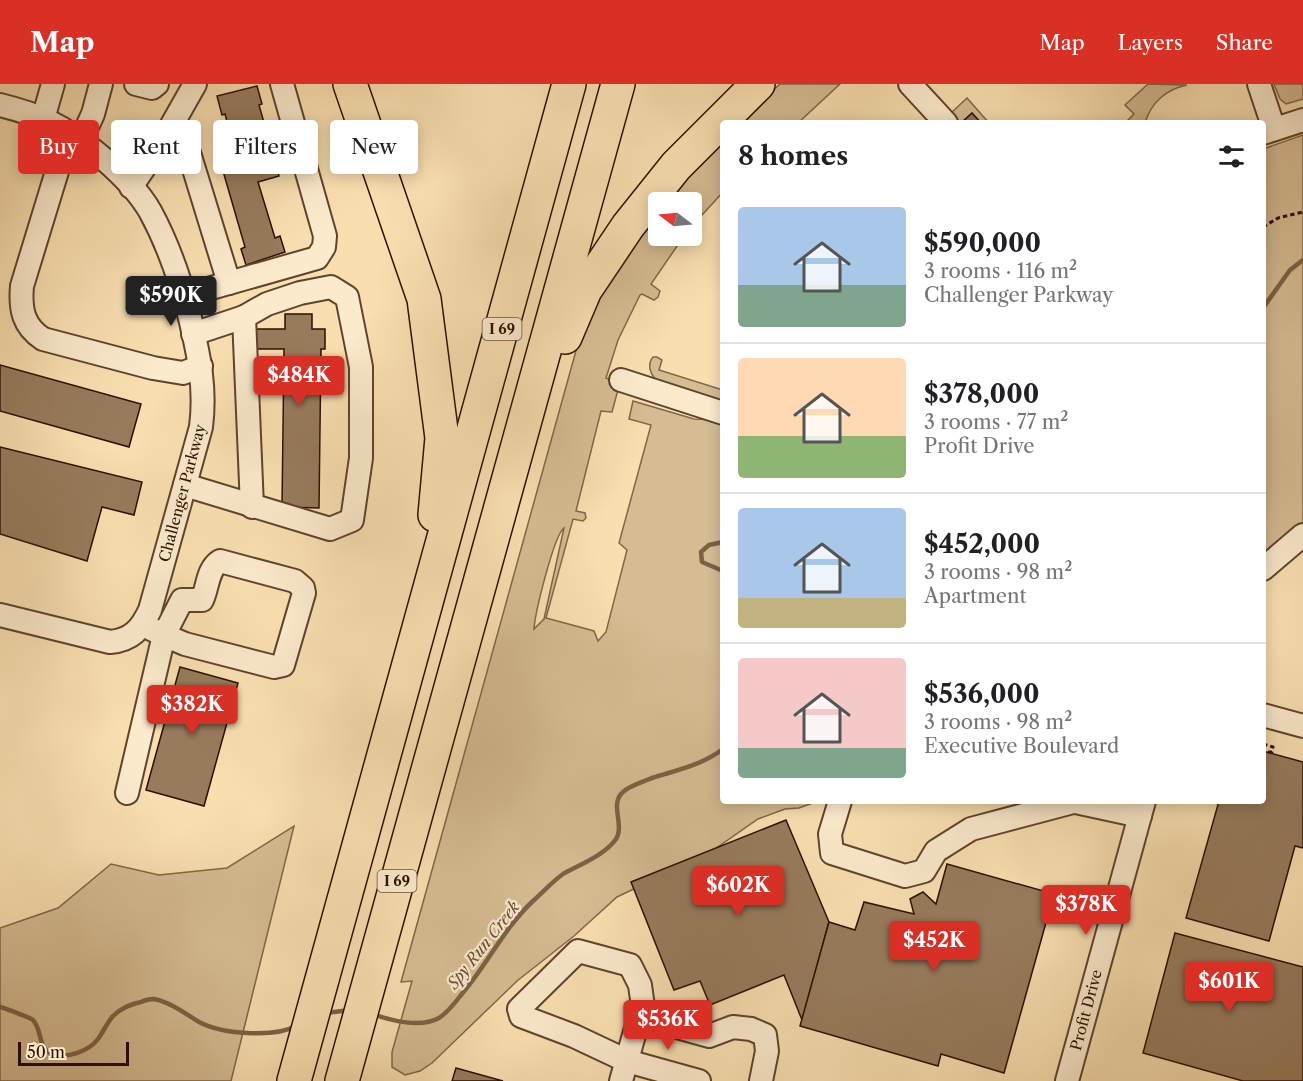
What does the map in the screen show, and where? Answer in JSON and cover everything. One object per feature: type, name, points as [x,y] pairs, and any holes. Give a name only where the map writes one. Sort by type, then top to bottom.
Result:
[{"type":"highway","points":[[350,84],[424,299],[442,438],[433,535],[435,575]]},
{"type":"highway","name":"I 69","points":[[294,1081],[570,84]]},
{"type":"highway","name":"I 69","points":[[342,1080],[618,84]]},
{"type":"highway","points":[[722,120],[758,84]]},
{"type":"highway","points":[[515,454],[585,290],[628,226],[676,166],[720,122]]},
{"type":"street","points":[[43,119],[53,84]]},
{"type":"street","points":[[89,120],[93,114],[101,84]]},
{"type":"street","points":[[136,84],[152,88],[157,84]]},
{"type":"street","points":[[175,120],[195,84]]},
{"type":"street","points":[[183,296],[317,258],[324,247],[325,236],[282,84]]},
{"type":"street","points":[[909,84],[943,120]]},
{"type":"street","points":[[1258,84],[1266,120]]},
{"type":"street","name":"Challenger Parkway","points":[[0,105],[43,119]]},
{"type":"street","points":[[1268,131],[1303,120]]},
{"type":"street","name":"Challenger Parkway","points":[[99,156],[122,175],[149,210],[171,257],[201,366],[204,401],[201,427],[146,618]]},
{"type":"street","points":[[56,174],[22,286],[20,305],[35,333],[43,339],[153,368],[183,373],[201,366]]},
{"type":"street","points":[[131,187],[140,174]]},
{"type":"street","points":[[196,174],[229,283]]},
{"type":"street","points":[[185,485],[330,529],[352,520],[361,458],[361,367],[347,297],[331,287],[300,293],[267,304],[244,317],[193,334]]},
{"type":"street","points":[[244,317],[252,507]]},
{"type":"street","points":[[621,380],[720,412]]},
{"type":"street","points":[[1266,566],[1303,535]]},
{"type":"street","points":[[0,615],[110,642],[123,640],[146,618],[164,634],[185,644],[274,667],[283,664],[304,593],[303,588],[295,581],[220,561],[215,564],[210,573],[202,600],[182,600],[164,634],[127,793]]},
{"type":"street","points":[[1266,716],[1303,726]]},
{"type":"street","points":[[839,804],[830,834],[832,853],[905,876],[924,871],[936,851],[971,829],[1061,804]]},
{"type":"street","points":[[1098,804],[1142,809]]},
{"type":"street","name":"Profit Drive","points":[[1073,1079],[1142,809]]},
{"type":"street","points":[[645,1021],[640,985],[630,965],[578,951],[519,1009],[521,1016],[574,1036],[624,1071],[699,1081]]},
{"type":"street","points":[[624,1071],[636,1028],[645,1021],[659,1022],[709,1036],[733,1027],[751,1029],[765,1035],[767,1051],[761,1081]]},
{"type":"path","points":[[1266,225],[1278,218],[1303,212]]},
{"type":"path","points":[[1266,745],[1274,747],[1272,752],[1266,752]]},
{"type":"shaded area","points":[[780,84],[840,84],[801,120],[741,120]]},
{"type":"shaded area","points":[[1148,84],[1187,85],[1172,90],[1160,98],[1151,109],[1146,120],[1128,120],[1134,114],[1125,105]]},
{"type":"shaded area","points":[[1274,84],[1303,84],[1303,99],[1286,104],[1280,99]]},
{"type":"shaded area","points":[[967,98],[986,120],[978,120],[972,113],[964,120],[958,120],[951,113]]},
{"type":"shaded area","points":[[1303,135],[1303,525],[1266,556],[1266,148]]},
{"type":"shaded area","points":[[720,141],[720,195],[702,215],[702,192],[669,192]]},
{"type":"shaded area","points":[[648,217],[648,246],[677,246],[651,284],[660,291],[658,297],[654,300],[640,295],[618,340],[606,378],[618,383],[619,386],[612,412],[601,411],[576,511],[585,513],[586,518],[583,521],[573,519],[546,618],[594,631],[598,641],[606,632],[627,550],[619,543],[651,425],[629,419],[633,401],[694,419],[720,420],[720,804],[810,804],[785,809],[758,819],[709,853],[617,897],[574,936],[517,981],[432,1063],[420,1071],[405,1075],[392,1067],[392,1052],[412,981],[401,982],[577,347],[604,281]],"holes":[[[564,528],[544,619],[534,629],[550,559]]]},
{"type":"shaded area","points":[[653,357],[657,357],[662,360],[659,370],[720,389],[720,408],[655,379],[650,363]]},
{"type":"shaded area","points":[[294,826],[231,1081],[0,1081],[0,928],[58,908],[111,864],[159,875],[227,868]]},
{"type":"building","points":[[257,86],[263,120],[227,120],[225,114],[222,115],[217,96]]},
{"type":"building","points":[[972,113],[978,120],[964,120]]},
{"type":"building","points":[[224,174],[278,174],[279,176],[258,182],[275,238],[280,236],[285,252],[246,265],[241,249],[245,247]]},
{"type":"building","points":[[285,314],[312,314],[312,329],[325,329],[325,349],[321,349],[319,508],[282,507],[284,349],[256,349],[256,329],[285,329]]},
{"type":"building","points":[[0,365],[141,404],[129,447],[0,411]]},
{"type":"building","points":[[0,447],[142,482],[134,515],[102,507],[87,561],[0,534]]},
{"type":"building","points":[[180,667],[238,683],[204,806],[146,790]]},
{"type":"building","points":[[1266,752],[1303,762],[1303,848],[1295,846],[1269,941],[1186,918],[1218,804],[1266,804]]},
{"type":"building","points":[[786,820],[829,922],[802,1020],[784,975],[710,1005],[700,981],[674,990],[631,882]]},
{"type":"building","points":[[947,864],[1054,894],[1004,1073],[941,1054],[938,1066],[800,1026],[829,922],[855,930],[864,902],[914,914],[910,899],[923,892],[936,904]]},
{"type":"building","points":[[1175,933],[1303,967],[1303,1081],[1243,1081],[1143,1053]]},
{"type":"building","points":[[456,1068],[503,1081],[452,1081]]},
{"type":"waterway","name":"Spy Run Creek","points":[[1266,304],[1290,270],[1303,260]]},
{"type":"waterway","name":"Spy Run Creek","points":[[720,543],[709,545],[701,552],[702,562],[720,570]]},
{"type":"waterway","name":"Spy Run Creek","points":[[373,1014],[397,1021],[415,1023],[432,1021],[442,1016],[470,983],[513,923],[533,901],[563,874],[599,855],[616,839],[619,827],[617,802],[623,792],[641,782],[698,763],[720,751]]},
{"type":"waterway","name":"Spy Run Creek","points":[[0,1007],[33,1020],[42,1044],[48,1052],[59,1055],[71,1055],[89,1047],[98,1039],[116,1013],[130,1005],[151,999],[166,1003],[209,1026],[234,1032],[275,1032],[296,1026]]},
{"type":"waterway","name":"Spy Run Creek","points":[[326,1013],[350,1010]]}]
